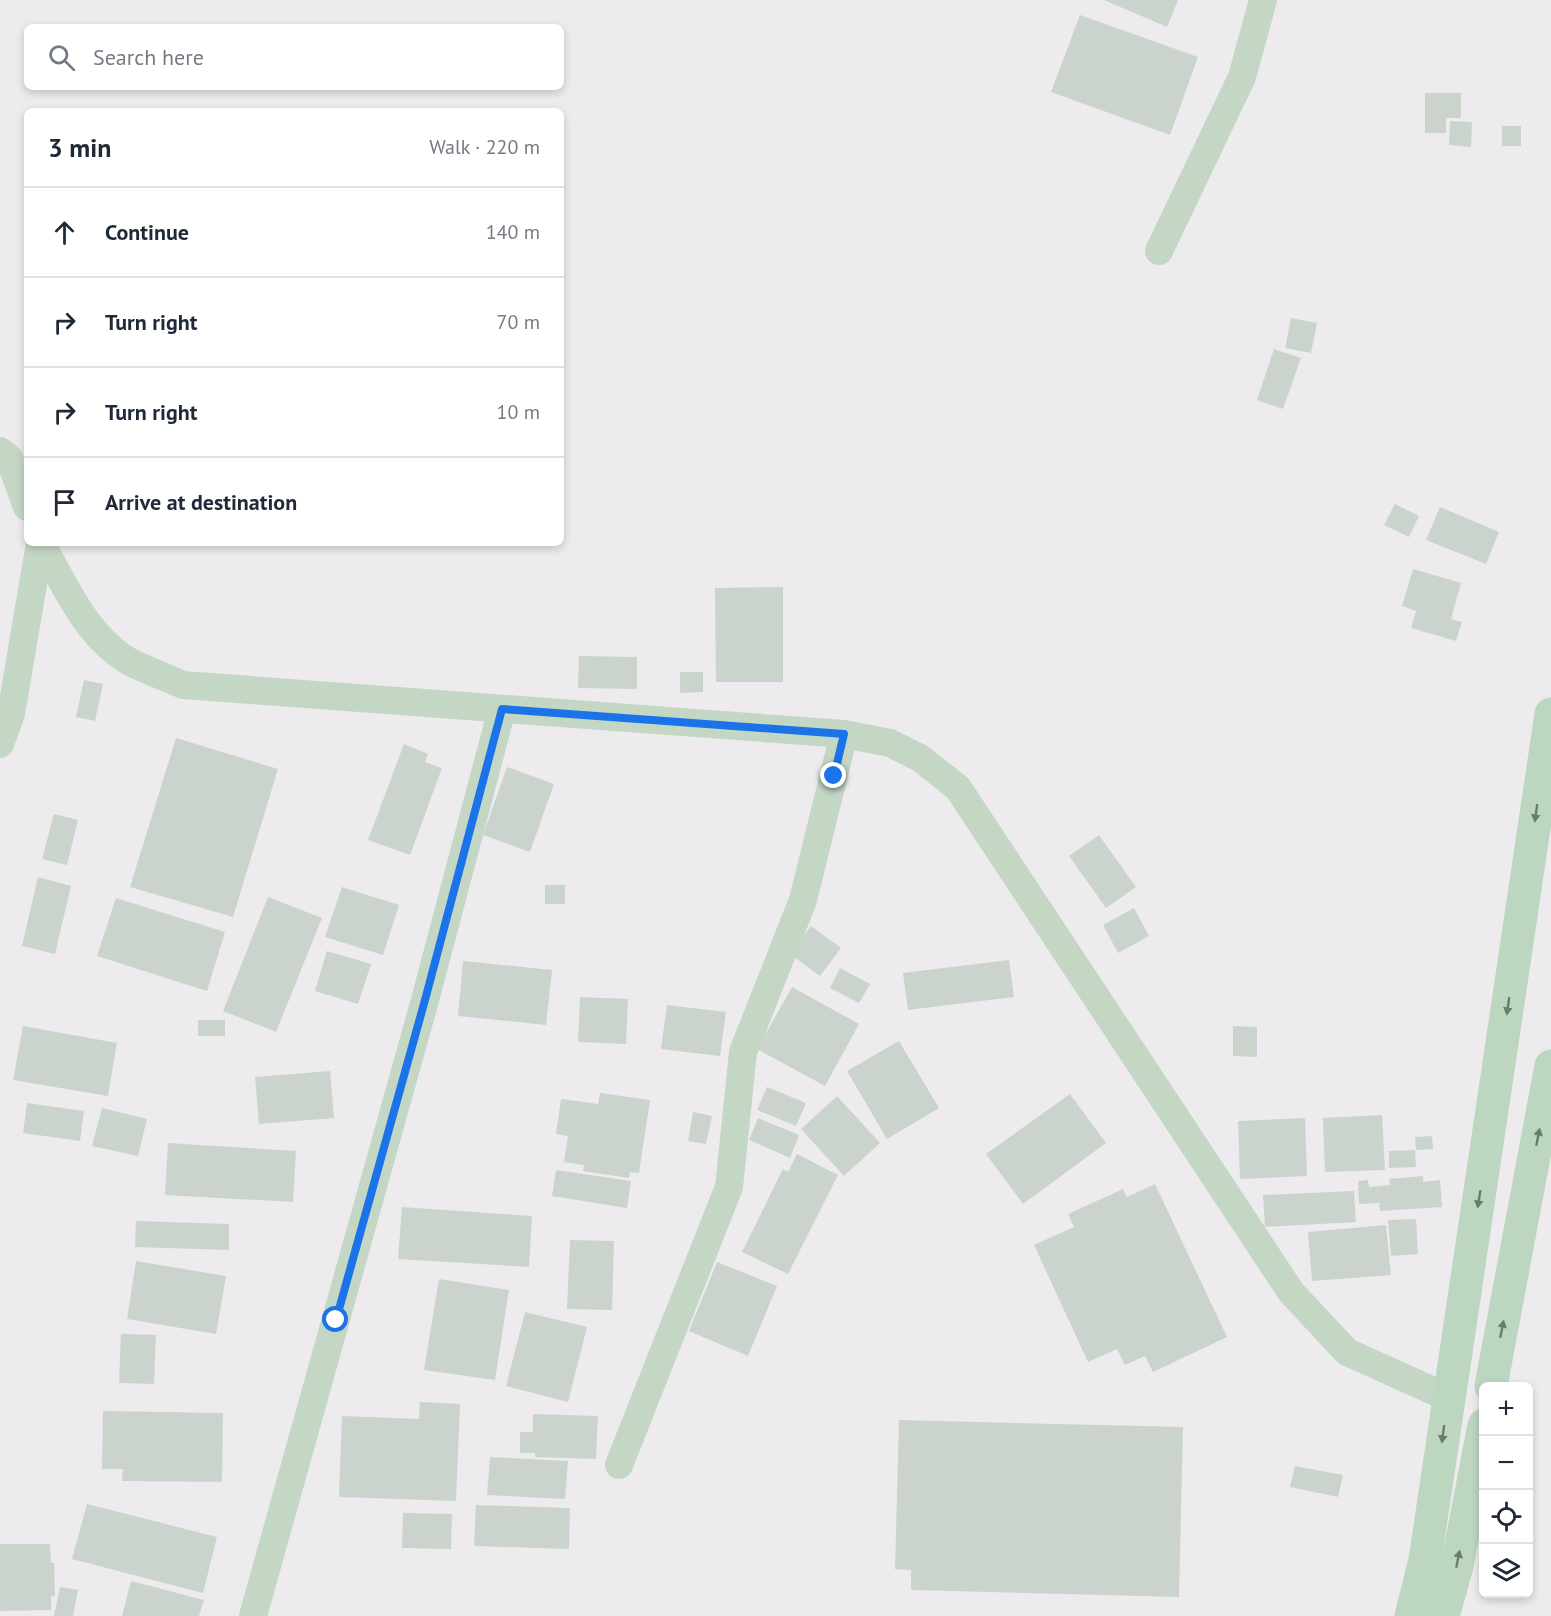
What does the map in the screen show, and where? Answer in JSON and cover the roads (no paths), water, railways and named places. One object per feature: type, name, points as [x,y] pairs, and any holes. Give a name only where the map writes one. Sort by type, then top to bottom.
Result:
[{"type":"main road","points":[[1411,1616],[1425,1560],[1551,714]]},
{"type":"main road","points":[[1492,1382],[1551,1066]]},
{"type":"main road","points":[[1443,1616],[1457,1566],[1482,1436]]},
{"type":"street","points":[[1159,251],[1242,77],[1263,0]]},
{"type":"street","points":[[0,451],[9,458],[24,499]]},
{"type":"street","points":[[0,744],[11,714],[39,546]]},
{"type":"street","points":[[42,546],[81,614],[102,640],[131,662],[183,685],[844,734],[890,743],[920,758],[958,788],[1291,1292],[1347,1352],[1449,1398]]},
{"type":"street","points":[[253,1616],[425,1000],[502,709]]},
{"type":"street","points":[[619,1465],[729,1187],[743,1052],[803,900],[844,734]]}]
